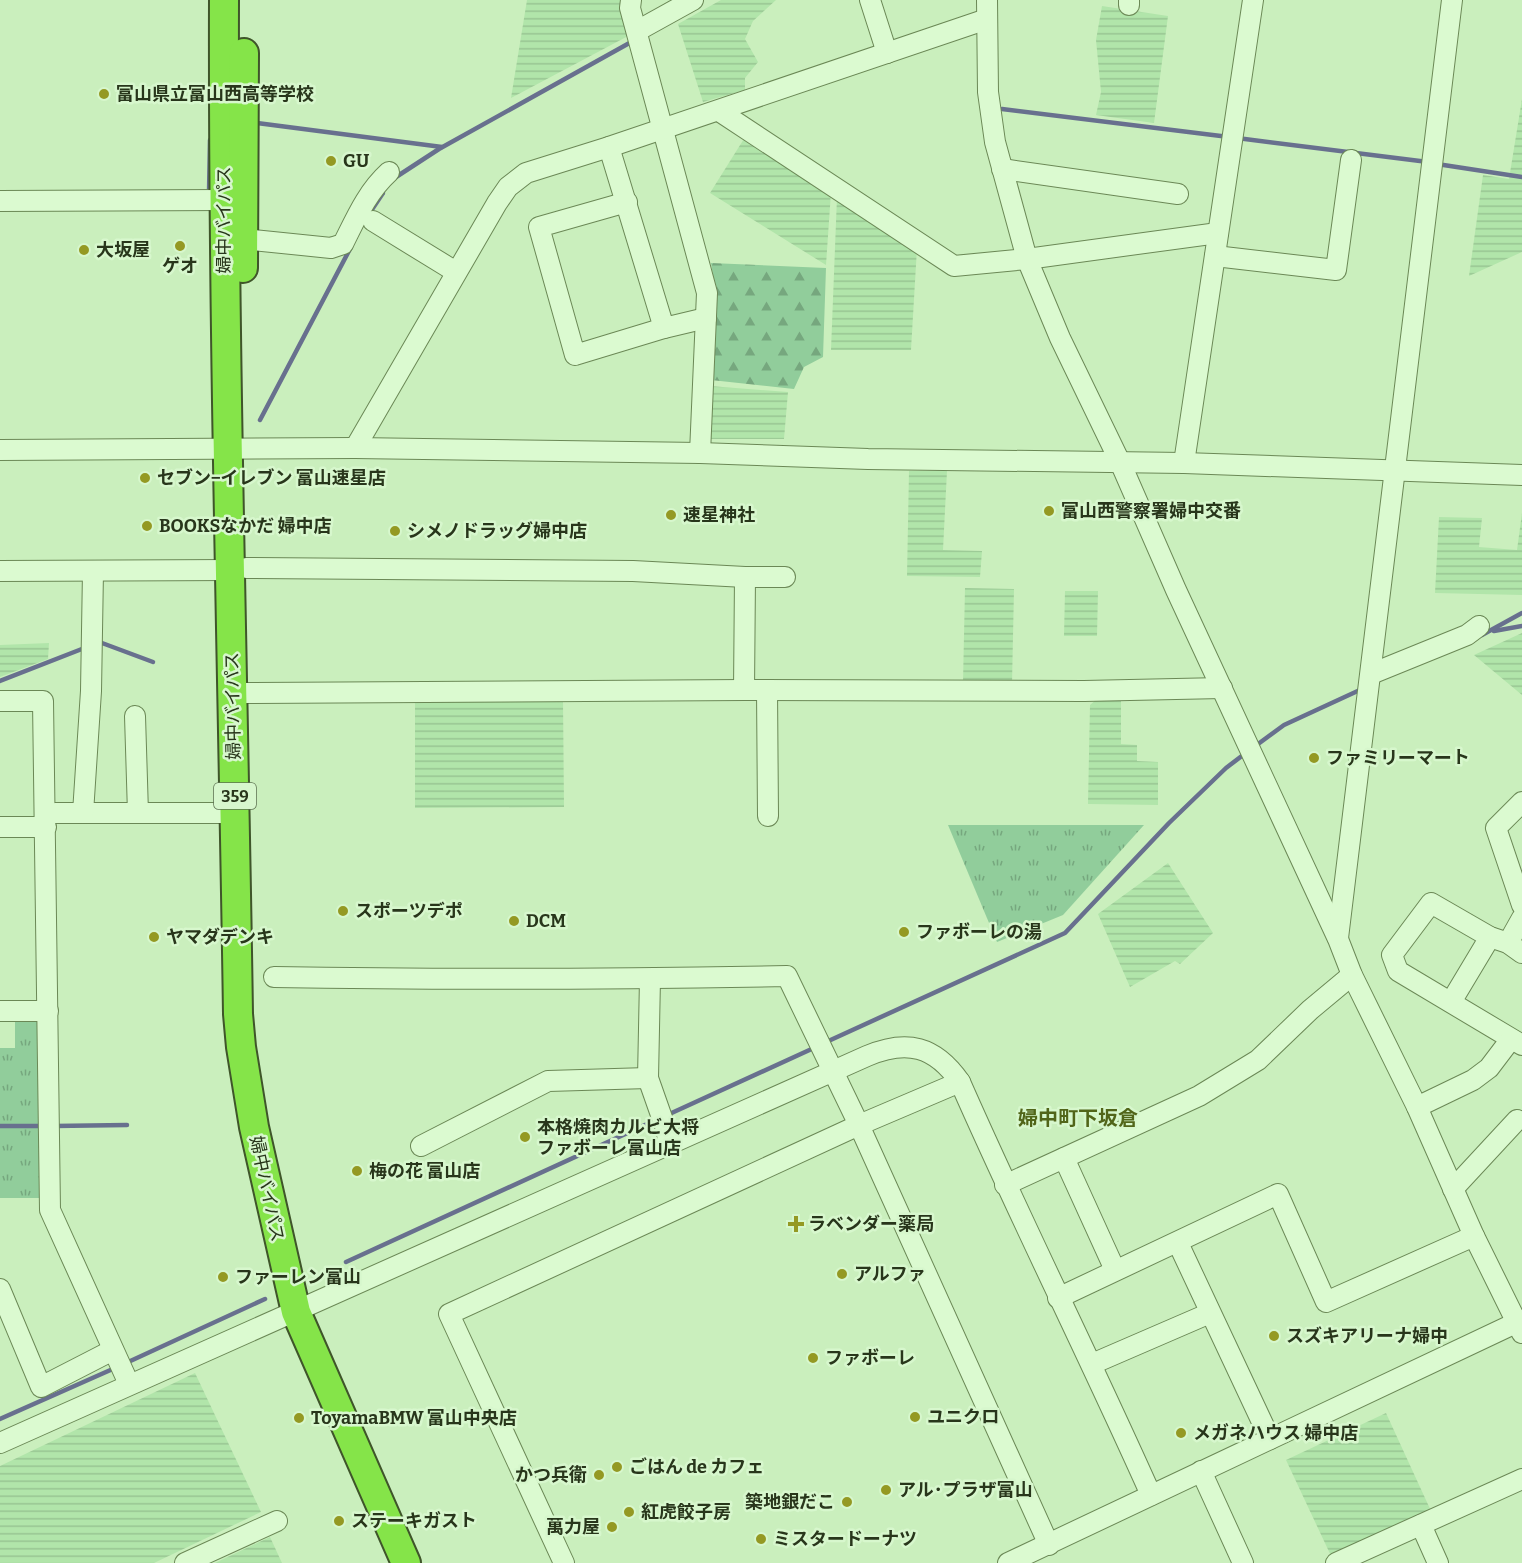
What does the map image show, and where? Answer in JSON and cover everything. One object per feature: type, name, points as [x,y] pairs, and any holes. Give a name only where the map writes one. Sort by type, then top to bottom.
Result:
[{"type":"highway","name":"婦中バイパス","points":[[224,0],[223,200],[245,693],[249,1012],[259,1086],[305,1308],[422,1563]]},
{"type":"highway","name":"婦中バイパス","points":[[235,450],[243,239],[244,0]]},
{"type":"highway","name":"婦中バイパス","points":[[238,569],[235,813],[238,1014],[256,1138],[305,1308],[406,1563]]},
{"type":"street","points":[[630,0],[630,8],[707,293],[700,453]]},
{"type":"street","points":[[637,31],[693,0]]},
{"type":"street","points":[[870,0],[887,53]]},
{"type":"street","points":[[1184,463],[1253,0]]},
{"type":"street","points":[[1338,939],[1452,0]]},
{"type":"street","points":[[355,448],[456,272],[508,187],[526,173],[719,111],[887,53],[987,10],[988,92],[995,142],[1027,259],[1060,339],[1120,462],[1176,590],[1338,939],[1352,975],[1417,1107],[1474,1236],[1520,1325],[1270,1438],[1008,1563]]},
{"type":"street","points":[[719,111],[954,266],[1027,259],[1218,233]]},
{"type":"street","points":[[609,147],[664,328]]},
{"type":"street","points":[[1215,256],[1336,270],[1351,160]]},
{"type":"street","points":[[1002,169],[1178,194]]},
{"type":"street","points":[[243,239],[331,248],[343,244],[361,207],[388,172]]},
{"type":"street","points":[[0,201],[223,200]]},
{"type":"street","points":[[627,201],[539,228],[575,355],[706,318]]},
{"type":"street","points":[[373,221],[456,272]]},
{"type":"street","points":[[0,450],[355,448],[700,453],[868,459],[1184,463],[1396,469],[1522,476]]},
{"type":"street","points":[[0,571],[238,569],[633,571],[785,577]]},
{"type":"street","points":[[83,813],[90,691],[93,571]]},
{"type":"street","points":[[744,690],[745,577]]},
{"type":"street","points":[[1371,677],[1467,635],[1479,626]]},
{"type":"street","points":[[245,693],[744,690],[1084,691],[1222,688]]},
{"type":"street","points":[[767,690],[768,816]]},
{"type":"street","points":[[0,701],[43,701],[51,820],[48,1011],[50,1210],[129,1384]]},
{"type":"street","points":[[135,716],[138,813]]},
{"type":"street","points":[[1522,802],[1496,828],[1522,906]]},
{"type":"street","points":[[0,827],[83,813],[235,813]]},
{"type":"street","points":[[1417,1107],[1473,1080],[1490,1068],[1516,1042],[1398,971],[1392,955],[1431,903],[1507,944]]},
{"type":"street","points":[[1451,1002],[1507,944],[1522,918]]},
{"type":"street","points":[[1005,1185],[1199,1096],[1258,1060],[1310,1010],[1352,975]]},
{"type":"street","points":[[274,977],[650,979],[787,976],[859,1125],[1049,1545]]},
{"type":"street","points":[[650,979],[648,1078],[667,1132],[668,1146]]},
{"type":"street","points":[[0,1011],[48,1011]]},
{"type":"street","points":[[0,1443],[882,1049],[899,1046],[916,1048],[932,1054],[947,1064],[960,1082],[1005,1185],[1092,1364],[1150,1495]]},
{"type":"street","points":[[421,1146],[548,1081],[648,1078]]},
{"type":"street","points":[[564,1563],[449,1314],[859,1125],[960,1082]]},
{"type":"street","points":[[1453,1190],[1517,1120]]},
{"type":"street","points":[[1064,1158],[1115,1270]]},
{"type":"street","points":[[1058,1298],[1278,1194],[1326,1302],[1474,1236]]},
{"type":"street","points":[[1178,1243],[1270,1438]]},
{"type":"street","points":[[0,1289],[41,1387],[113,1350]]},
{"type":"street","points":[[1092,1364],[1210,1312]]},
{"type":"street","points":[[1201,1471],[1244,1563]]},
{"type":"street","points":[[1336,1563],[1522,1479]]},
{"type":"street","points":[[185,1563],[277,1521]]},
{"type":"street","points":[[1421,1525],[1438,1563]]},
{"type":"green space","points":[[527,0],[623,0],[630,35],[511,98]]},
{"type":"green space","points":[[721,0],[776,0],[753,21],[745,39],[758,62],[745,78],[745,90],[703,102],[678,24]]},
{"type":"green space","points":[[1102,6],[1168,16],[1154,123],[1096,115],[1101,92],[1096,40]]},
{"type":"green space","points":[[1522,99],[1522,252],[1469,276],[1483,175],[1509,179]]},
{"type":"green space","points":[[747,134],[831,192],[826,265],[710,193]]},
{"type":"green space","points":[[837,197],[917,248],[911,350],[831,350]]},
{"type":"green space","points":[[711,263],[826,268],[823,357],[804,367],[794,389],[711,380],[716,295]]},
{"type":"green space","points":[[710,386],[788,392],[784,439],[705,439]]},
{"type":"green space","points":[[909,471],[947,471],[943,550],[982,551],[980,577],[907,576]]},
{"type":"green space","points":[[1522,513],[1522,595],[1435,593],[1439,517],[1482,518],[1479,547],[1517,550]]},
{"type":"green space","points":[[965,588],[1014,589],[1012,684],[963,683]]},
{"type":"green space","points":[[1065,591],[1098,591],[1097,636],[1064,636]]},
{"type":"green space","points":[[1522,633],[1522,695],[1474,655]]},
{"type":"green space","points":[[49,643],[48,659],[0,677],[0,645]]},
{"type":"green space","points":[[1098,698],[1121,698],[1121,744],[1137,745],[1137,761],[1158,762],[1158,805],[1088,804],[1090,705]]},
{"type":"green space","points":[[563,700],[564,807],[415,808],[415,702]]},
{"type":"green space","points":[[948,825],[1144,825],[1063,915],[997,942]]},
{"type":"green space","points":[[1168,863],[1213,933],[1180,964],[1175,961],[1130,987],[1098,914]]},
{"type":"green space","points":[[15,1018],[32,1018],[42,1025],[42,1198],[0,1198],[0,1048],[15,1048]]},
{"type":"green space","points":[[195,1373],[261,1512],[154,1563],[0,1563],[0,1466]]},
{"type":"green space","points":[[1386,1413],[1431,1511],[1332,1558],[1286,1460]]},
{"type":"green space","points":[[270,1537],[282,1563],[215,1563]]},
{"type":"waterway","points":[[393,179],[439,149],[633,41]]},
{"type":"waterway","points":[[1002,109],[1229,137]]},
{"type":"waterway","points":[[257,123],[442,147]]},
{"type":"waterway","points":[[1237,138],[1428,162]]},
{"type":"waterway","points":[[207,193],[209,193],[210,140]]},
{"type":"waterway","points":[[1437,164],[1522,177]]},
{"type":"waterway","points":[[371,211],[383,193]]},
{"type":"waterway","points":[[260,420],[351,247]]},
{"type":"waterway","points":[[1482,635],[1522,613]]},
{"type":"waterway","points":[[1494,631],[1522,626]]},
{"type":"waterway","points":[[98,644],[102,643],[153,662]]},
{"type":"waterway","points":[[0,681],[87,647]]},
{"type":"waterway","points":[[1254,747],[1284,725],[1362,689]]},
{"type":"waterway","points":[[824,1043],[1065,933],[1169,823],[1226,768],[1247,752]]},
{"type":"waterway","points":[[665,1116],[816,1047]]},
{"type":"waterway","points":[[346,1262],[658,1119]]},
{"type":"waterway","points":[[54,1126],[127,1125]]},
{"type":"waterway","points":[[0,1126],[45,1126]]},
{"type":"waterway","points":[[126,1363],[265,1299]]},
{"type":"waterway","points":[[0,1419],[115,1368]]},
{"type":"place","name":"富山県立富山西高等学校","points":[[104,94]]},
{"type":"place","name":"GU","points":[[331,161]]},
{"type":"place","name":"ゲオ","points":[[180,246]]},
{"type":"place","name":"大坂屋","points":[[84,250]]},
{"type":"place","name":"セブン−イレブン 富山速星店","points":[[145,478]]},
{"type":"place","name":"富山西警察署婦中交番","points":[[1049,511]]},
{"type":"place","name":"速星神社","points":[[671,515]]},
{"type":"place","name":"BOOKSなかだ 婦中店","points":[[147,526]]},
{"type":"place","name":"シメノドラッグ婦中店","points":[[395,531]]},
{"type":"place","name":"ファミリーマート","points":[[1314,758]]},
{"type":"place","name":"スポーツデポ","points":[[343,911]]},
{"type":"place","name":"DCM","points":[[514,921]]},
{"type":"place","name":"ファボーレの湯","points":[[904,932]]},
{"type":"place","name":"ヤマダデンキ","points":[[154,937]]},
{"type":"place","name":"本格焼肉カルビ大将 ファボーレ富山店","points":[[525,1137]]},
{"type":"place","name":"梅の花 富山店","points":[[357,1171]]},
{"type":"place","name":"ラベンダー薬局","points":[[796,1224]]},
{"type":"place","name":"アルファ","points":[[842,1274]]},
{"type":"place","name":"ファーレン富山","points":[[223,1277]]},
{"type":"place","name":"スズキアリーナ婦中","points":[[1274,1336]]},
{"type":"place","name":"ファボーレ","points":[[813,1358]]},
{"type":"place","name":"ユニクロ","points":[[915,1417]]},
{"type":"place","name":"ToyamaBMW 富山中央店","points":[[299,1418]]},
{"type":"place","name":"メガネハウス 婦中店","points":[[1181,1433]]},
{"type":"place","name":"ごはん de カフェ","points":[[617,1467]]},
{"type":"place","name":"かつ兵衛","points":[[599,1475]]},
{"type":"place","name":"アル･プラザ富山","points":[[886,1490]]},
{"type":"place","name":"築地銀だこ","points":[[847,1502]]},
{"type":"place","name":"紅虎餃子房","points":[[629,1512]]},
{"type":"place","name":"ステーキガスト","points":[[339,1521]]},
{"type":"place","name":"萬力屋","points":[[612,1527]]},
{"type":"place","name":"ミスタードーナツ","points":[[761,1539]]},
{"type":"district","name":"婦中町下坂倉","points":[[1078,1118]]}]
